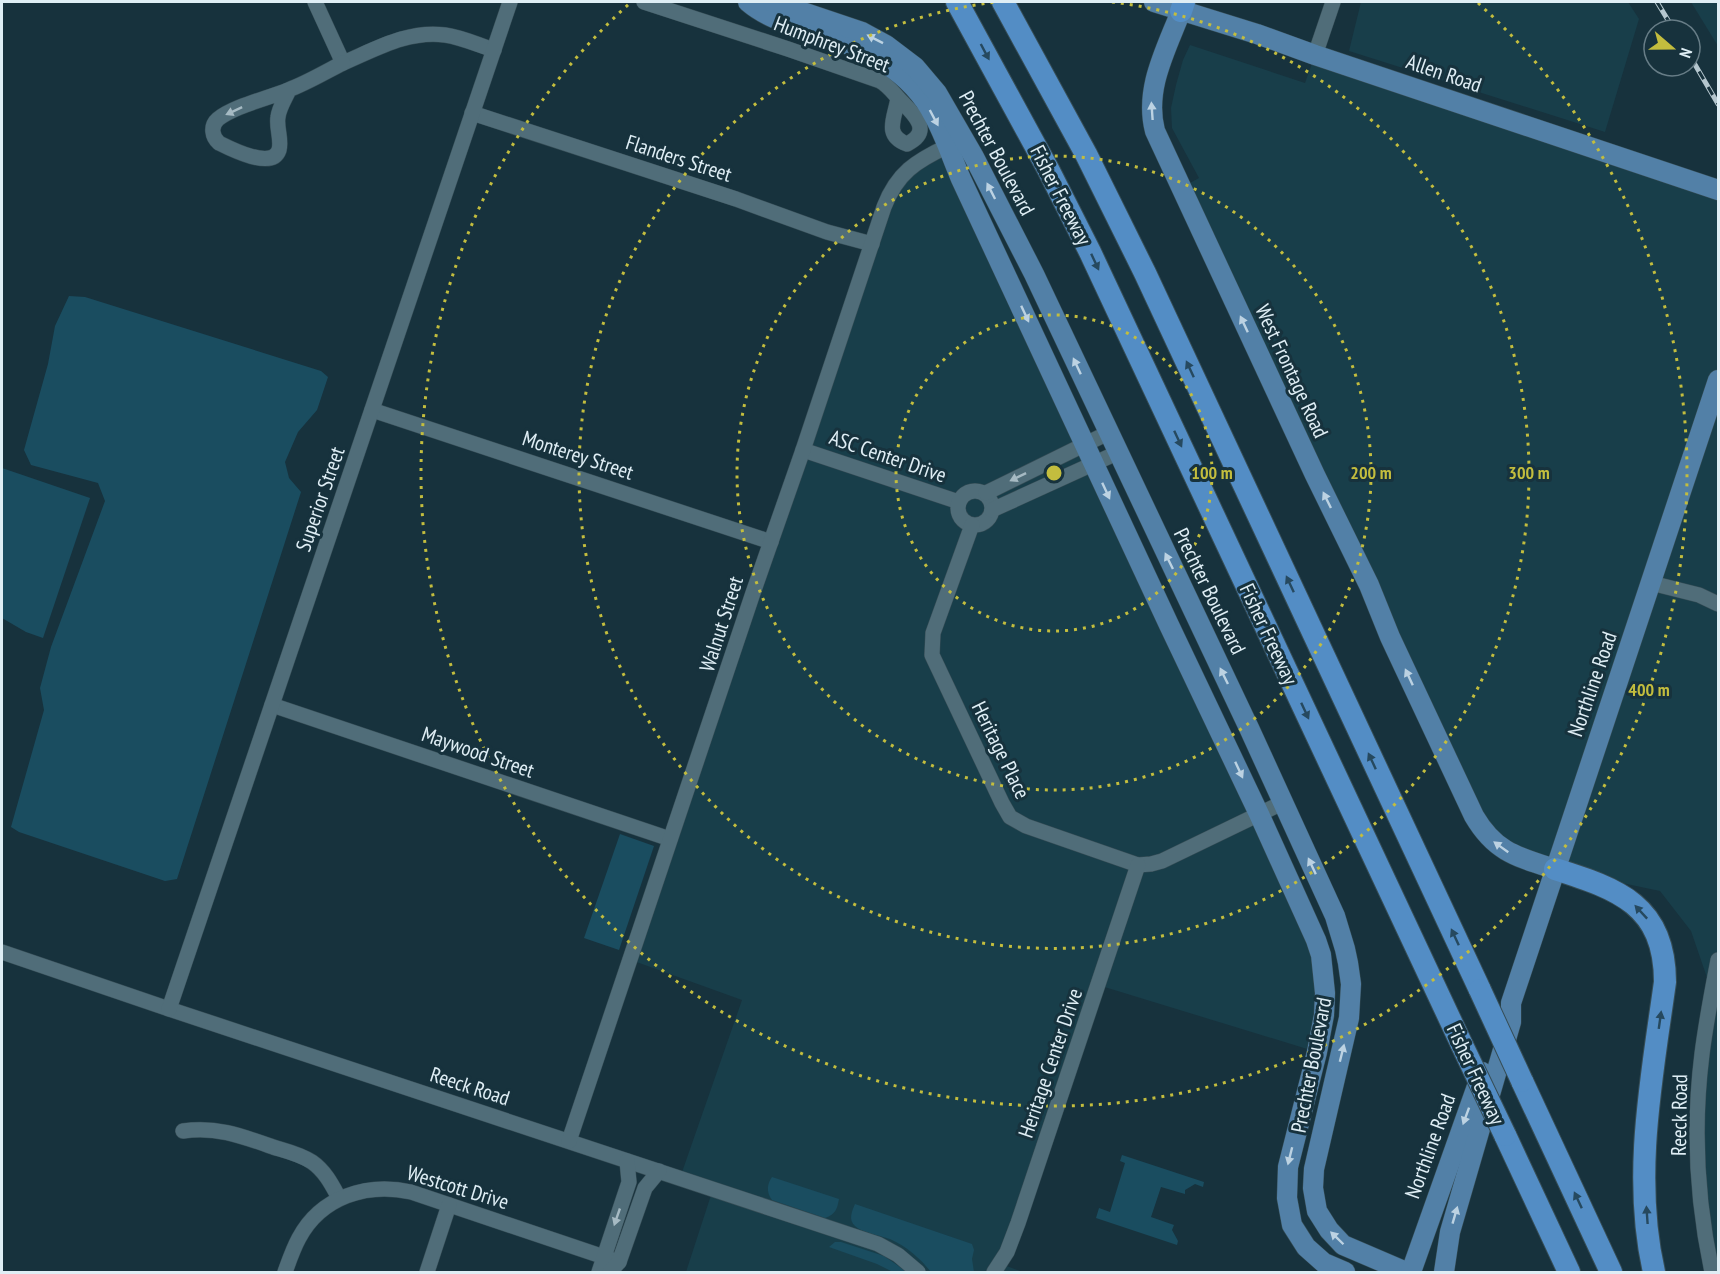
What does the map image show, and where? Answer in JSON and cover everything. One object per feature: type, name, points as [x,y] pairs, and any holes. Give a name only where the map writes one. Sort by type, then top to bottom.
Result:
[{"type":"highway","name":"Fisher Freeway","points":[[957,2],[1048,169],[1090,252],[1569,1272]]},
{"type":"highway","name":"Fisher Freeway","points":[[1003,2],[1080,143],[1145,273],[1611,1272]]},
{"type":"highway","points":[[1555,869],[1599,883],[1628,899],[1649,920],[1662,948],[1665,982],[1648,1103],[1645,1157],[1645,1193],[1654,1272]]},
{"type":"main road","name":"Prechter Boulevard","points":[[748,2],[771,17],[856,46],[893,67],[916,90],[933,114],[1085,445],[1309,920],[1321,955],[1325,993],[1324,1015],[1288,1167],[1287,1198],[1292,1224],[1306,1247],[1323,1263],[1345,1272]]},
{"type":"main road","name":"Prechter Boulevard","points":[[773,2],[862,32],[886,45],[915,67],[937,93],[974,157],[1034,274],[1249,728],[1335,916],[1345,949],[1351,984],[1349,1018],[1314,1169],[1313,1188],[1317,1211],[1329,1230],[1343,1245],[1408,1272]]},
{"type":"main road","name":"Allen Road","points":[[1154,2],[1182,6],[1315,55],[1719,190]]},
{"type":"main road","name":"West Frontage Road","points":[[1182,6],[1152,87],[1151,109],[1155,131],[1313,471],[1369,585],[1390,637],[1474,816],[1492,840],[1508,852],[1555,869]]},
{"type":"main road","points":[[1010,283],[1034,274]]},
{"type":"main road","points":[[1038,343],[1042,332],[1049,330],[1061,332]]},
{"type":"main road","name":"Northline Road","points":[[1408,1272],[1503,1014],[1511,1003],[1719,380]]},
{"type":"main road","points":[[1064,398],[1076,400],[1083,398],[1089,392]]},
{"type":"main road","points":[[1169,625],[1172,616],[1177,611],[1186,610],[1194,614]]},
{"type":"main road","points":[[1196,679],[1210,690],[1232,737],[1236,740],[1244,740],[1249,728]]},
{"type":"main road","points":[[1321,955],[1336,959],[1341,957],[1345,949]]},
{"type":"main road","name":"Northline Road","points":[[1444,1272],[1450,1233],[1511,1022],[1511,1003]]},
{"type":"main road","points":[[1300,1117],[1314,1112],[1319,1114],[1324,1122]]},
{"type":"street","points":[[315,2],[343,63]]},
{"type":"street","name":"Superior Street","points":[[169,1009],[510,2]]},
{"type":"street","name":"Humphrey Street","points":[[644,2],[880,81],[887,85],[898,98]]},
{"type":"street","points":[[1315,55],[1333,2]]},
{"type":"street","points":[[289,90],[278,114],[279,147],[275,156],[264,159],[252,156],[215,140],[214,125],[218,119],[289,90],[343,63],[402,38],[426,34],[448,35],[494,50]]},
{"type":"street","name":"Flanders Street","points":[[472,113],[736,199],[827,232],[872,244]]},
{"type":"street","name":"Walnut Street","points":[[569,1141],[887,199],[895,184],[912,166],[948,147]]},
{"type":"street","name":"Monterey Street","points":[[372,410],[771,542]]},
{"type":"street","points":[[986,493],[992,504],[991,515],[983,523],[972,525],[962,519],[959,514],[959,502],[964,494],[975,490],[986,493],[1108,433]]},
{"type":"street","name":"ASC Center Drive","points":[[803,450],[959,502]]},
{"type":"street","points":[[992,510],[1117,453]]},
{"type":"street","name":"Heritage Place","points":[[972,525],[933,633],[932,654],[1010,817],[1026,826],[1138,864],[1150,864],[1161,862],[1282,803]]},
{"type":"street","points":[[1651,583],[1699,595],[1719,604]]},
{"type":"street","name":"Maywood Street","points":[[272,705],[670,839]]},
{"type":"street","name":"Heritage Center Drive","points":[[994,1272],[1007,1252],[1018,1222],[1138,864]]},
{"type":"street","name":"Reeck Road","points":[[2,952],[878,1244],[898,1255],[918,1272]]},
{"type":"street","name":"Reeck Road","points":[[1712,1272],[1701,1197],[1698,1132],[1702,1057],[1719,960]]},
{"type":"street","points":[[183,1131],[198,1129],[228,1131],[301,1156],[313,1162],[323,1172],[339,1198]]},
{"type":"street","points":[[599,1272],[628,1182],[627,1161]]},
{"type":"street","points":[[615,1267],[645,1188],[659,1171]]},
{"type":"street","name":"Westcott Drive","points":[[285,1272],[305,1228],[326,1206],[339,1198],[365,1190],[390,1188],[411,1192],[603,1257],[615,1267]]},
{"type":"street","points":[[427,1272],[449,1205]]},
{"type":"shaded area","points":[[1361,2],[1628,2],[1639,19],[1605,132],[1349,51]]},
{"type":"shaded area","points":[[1691,2],[1718,2],[1718,46],[1702,18]]},
{"type":"shaded area","points":[[1190,45],[1305,83],[1315,55],[1718,190],[1718,1272],[1698,1160],[1712,992],[1691,931],[1660,891],[1555,869],[1499,847],[1181,188],[1199,178],[1172,128],[1171,108],[1183,60]]},
{"type":"shaded area","points":[[948,146],[1316,940],[1317,1052],[1098,985],[1001,1264],[1023,1272],[686,1272],[713,1189],[680,1178],[742,1000],[631,960],[890,192]]},
{"type":"shaded area","points":[[69,296],[85,297],[321,371],[328,377],[317,410],[298,432],[285,462],[289,478],[301,492],[177,879],[165,881],[19,832],[11,827],[44,710],[40,688],[51,647],[105,501],[98,483],[31,465],[24,450],[48,364],[55,326]]},
{"type":"shaded area","points":[[2,468],[90,498],[43,638],[26,632],[2,618]]},
{"type":"shaded area","points":[[620,834],[654,846],[619,950],[584,938]]},
{"type":"shaded area","points":[[1122,1155],[1204,1182],[1203,1187],[1195,1184],[1185,1190],[1185,1194],[1161,1187],[1151,1217],[1174,1225],[1172,1230],[1178,1241],[1177,1245],[1096,1218],[1099,1208],[1110,1212],[1125,1163],[1120,1161]]},
{"type":"shaded area","points":[[772,1177],[839,1199],[838,1206],[832,1215],[825,1218],[772,1200],[768,1188]]},
{"type":"shaded area","points":[[855,1204],[972,1244],[974,1272],[931,1272],[902,1245],[855,1226],[851,1218]]},
{"type":"shaded area","points":[[835,1242],[884,1256],[907,1272],[893,1272],[829,1247]]},
{"type":"railway","points":[[1657,2],[1667,18]]},
{"type":"railway","points":[[1702,77],[1718,104]]}]
